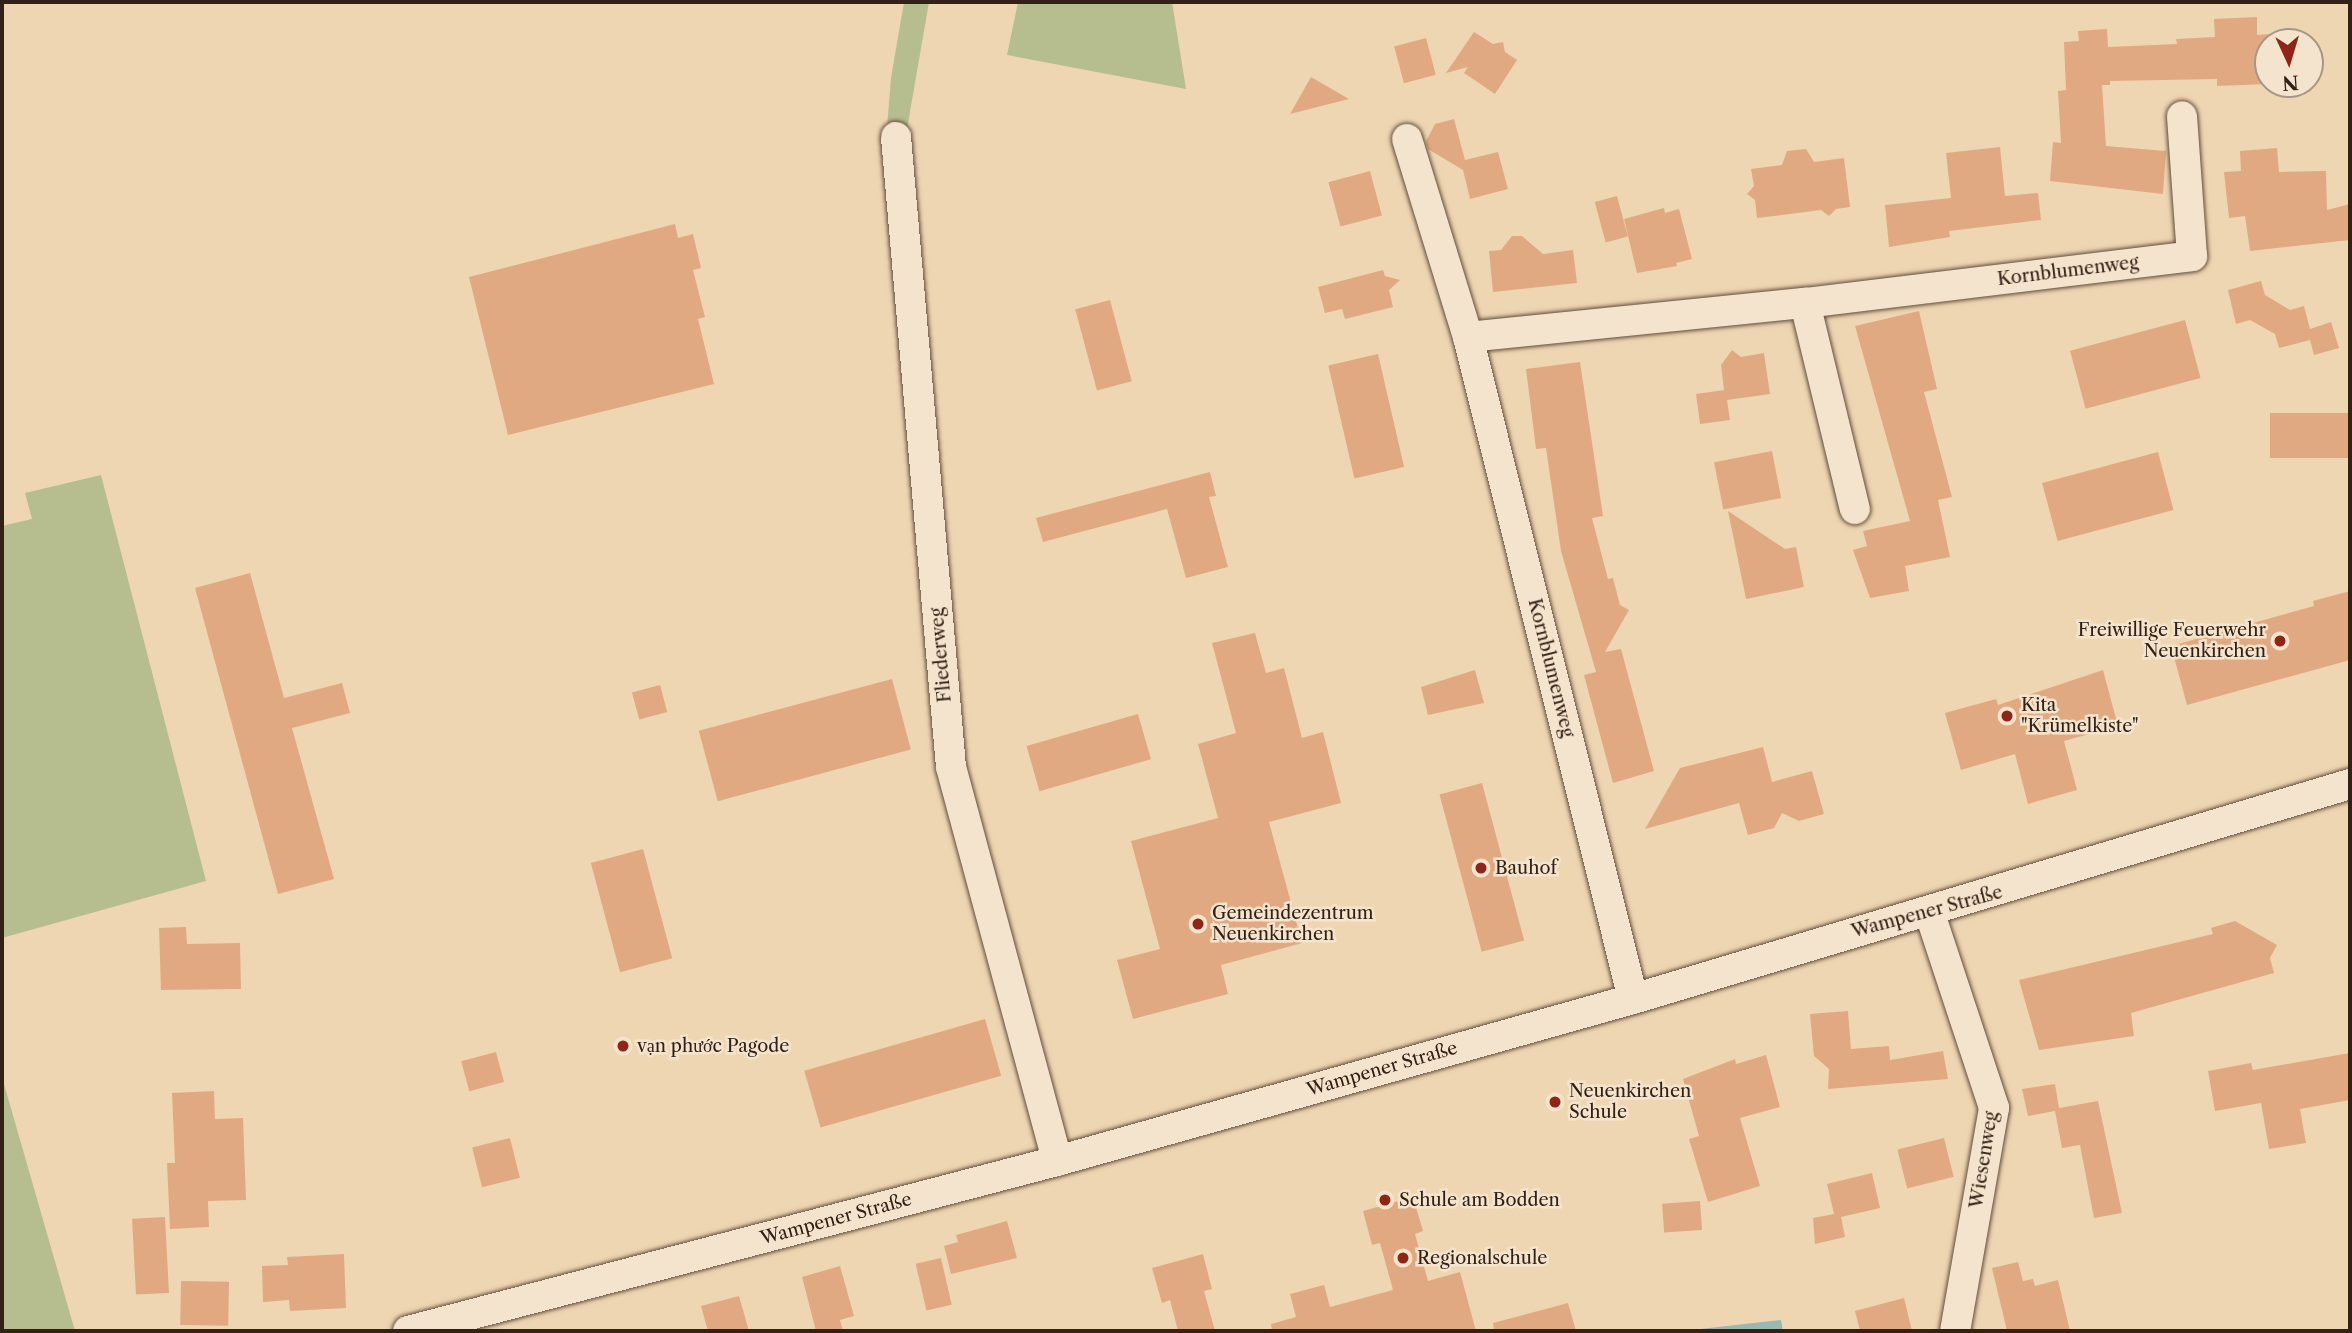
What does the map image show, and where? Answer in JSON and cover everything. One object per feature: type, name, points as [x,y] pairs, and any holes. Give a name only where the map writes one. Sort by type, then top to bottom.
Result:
[{"type":"street","name":"Kornblumenweg","points":[[1468,337],[1805,303],[2192,256],[2182,116]]},
{"type":"street","name":"Fliederweg","points":[[896,137],[951,767],[1057,1161]]},
{"type":"street","name":"Kornblumenweg","points":[[1407,139],[1468,337],[1633,999]]},
{"type":"street","points":[[1805,303],[1855,509]]},
{"type":"street","name":"Wampener Straße","points":[[408,1331],[1057,1161],[1633,999],[1868,927],[1930,914],[2350,784]]},
{"type":"street","name":"Wiesenweg","points":[[1930,914],[1994,1108],[1955,1331]]},
{"type":"green space","points":[[904,2],[929,2],[906,135],[886,140],[891,78]]},
{"type":"green space","points":[[1018,2],[1172,2],[1186,89],[1007,55]]},
{"type":"green space","points":[[101,475],[206,881],[2,938],[2,526],[32,519],[25,493]]},
{"type":"green space","points":[[2,1077],[75,1331],[2,1331]]},
{"type":"water","points":[[1781,1320],[1783,1331],[1683,1331]]},
{"type":"building","points":[[2257,17],[2257,28],[2254,28],[2254,85],[2217,86],[2217,79],[2110,81],[2110,85],[2102,85],[2106,146],[2166,151],[2163,194],[2050,181],[2053,142],[2061,143],[2058,91],[2066,90],[2064,42],[2079,41],[2078,31],[2107,29],[2108,47],[2177,44],[2176,39],[2215,37],[2214,19]]},
{"type":"building","points":[[1474,32],[1493,44],[1503,42],[1505,52],[1517,60],[1495,94],[1464,73],[1468,67],[1446,73]]},
{"type":"building","points":[[1426,38],[1436,75],[1404,83],[1394,47]]},
{"type":"building","points":[[1311,77],[1349,99],[1290,114]]},
{"type":"building","points":[[1454,119],[1465,160],[1498,152],[1508,189],[1470,199],[1463,170],[1428,149],[1426,141],[1435,124]]},
{"type":"building","points":[[2000,147],[2005,196],[2038,193],[2041,220],[1949,231],[1950,237],[1889,247],[1885,205],[1951,198],[1946,153]]},
{"type":"building","points":[[2277,148],[2279,172],[2326,171],[2327,210],[2350,204],[2350,240],[2250,251],[2245,216],[2229,218],[2224,172],[2241,171],[2240,151]]},
{"type":"building","points":[[1806,149],[1814,162],[1844,158],[1850,207],[1836,209],[1829,216],[1821,210],[1757,218],[1755,200],[1747,194],[1754,186],[1751,169],[1782,165],[1787,151]]},
{"type":"building","points":[[1370,171],[1382,215],[1340,227],[1328,182]]},
{"type":"building","points":[[1617,196],[1628,237],[1606,243],[1595,202]]},
{"type":"building","points":[[1664,208],[1665,213],[1679,209],[1692,259],[1676,263],[1677,266],[1637,273],[1624,219]]},
{"type":"building","points":[[675,224],[678,238],[693,234],[701,268],[693,270],[705,317],[698,319],[714,384],[508,435],[469,277]]},
{"type":"building","points":[[1512,236],[1522,236],[1543,254],[1573,250],[1577,283],[1493,292],[1489,251],[1501,250]]},
{"type":"building","points":[[1383,270],[1385,276],[1400,280],[1389,290],[1393,307],[1345,319],[1342,309],[1325,313],[1318,287]]},
{"type":"building","points":[[2261,281],[2265,295],[2290,310],[2304,306],[2310,329],[2331,322],[2339,348],[2314,355],[2310,340],[2279,348],[2275,334],[2250,320],[2236,324],[2228,290]]},
{"type":"building","points":[[1110,300],[1132,381],[1097,390],[1075,309]]},
{"type":"building","points":[[1919,311],[1937,389],[1924,392],[1952,497],[1938,500],[1950,557],[1905,566],[1909,591],[1870,598],[1853,550],[1867,546],[1863,531],[1910,521],[1855,326]]},
{"type":"building","points":[[2185,320],[2201,378],[2086,409],[2070,351]]},
{"type":"building","points":[[1732,350],[1741,357],[1764,353],[1770,394],[1727,400],[1730,420],[1700,424],[1696,394],[1724,390],[1721,365]]},
{"type":"building","points":[[1378,354],[1404,467],[1354,478],[1328,365]]},
{"type":"building","points":[[1580,362],[1603,516],[1592,518],[1608,579],[1613,578],[1620,605],[1629,610],[1605,652],[1621,649],[1654,771],[1613,783],[1584,675],[1596,672],[1561,551],[1546,448],[1536,449],[1526,369]]},
{"type":"building","points":[[2270,413],[2350,413],[2350,458],[2270,458]]},
{"type":"building","points":[[1772,451],[1781,498],[1723,509],[1714,462]]},
{"type":"building","points":[[2158,452],[2174,510],[2058,541],[2042,483]]},
{"type":"building","points":[[1210,472],[1216,496],[1209,497],[1228,567],[1186,578],[1167,509],[1043,542],[1036,518]]},
{"type":"building","points":[[1728,511],[1785,549],[1796,547],[1804,587],[1746,599]]},
{"type":"building","points":[[250,573],[284,698],[342,683],[350,713],[292,728],[334,879],[278,894],[195,588]]},
{"type":"building","points":[[2350,591],[2350,660],[2187,705],[2171,646],[2314,606],[2313,601]]},
{"type":"building","points":[[1255,633],[1266,673],[1284,668],[1302,738],[1323,732],[1341,803],[1269,822],[1302,943],[1221,965],[1228,994],[1133,1019],[1117,960],[1160,949],[1131,841],[1218,818],[1198,744],[1236,733],[1212,643]]},
{"type":"building","points":[[1475,670],[1484,703],[1428,715],[1421,687]]},
{"type":"building","points":[[2103,670],[2118,726],[2064,741],[2077,790],[2028,804],[2015,754],[1961,770],[1945,713],[1996,699],[1998,705]]},
{"type":"building","points":[[892,679],[911,750],[718,801],[699,731]]},
{"type":"building","points":[[660,685],[667,712],[639,720],[632,693]]},
{"type":"building","points":[[1138,714],[1151,759],[1039,791],[1026,746]]},
{"type":"building","points":[[1763,747],[1772,782],[1812,771],[1824,814],[1799,821],[1782,813],[1774,828],[1748,835],[1739,803],[1645,829],[1680,768]]},
{"type":"building","name":"Bauhof","points":[[1482,783],[1524,940],[1482,952],[1439,794]]},
{"type":"building","points":[[643,849],[672,958],[620,972],[591,863]]},
{"type":"building","points":[[2235,921],[2277,945],[2270,958],[2274,973],[2131,1013],[2134,1036],[2039,1050],[2019,980],[2213,934],[2211,928]]},
{"type":"building","points":[[186,927],[187,944],[240,943],[241,989],[161,990],[159,928]]},
{"type":"building","points":[[1848,1011],[1851,1049],[1889,1046],[1890,1060],[1943,1051],[1948,1079],[1828,1089],[1829,1069],[1814,1056],[1810,1014]]},
{"type":"building","points":[[985,1019],[1001,1076],[821,1128],[804,1071]]},
{"type":"building","points":[[496,1052],[504,1082],[469,1091],[461,1061]]},
{"type":"building","points":[[2350,1053],[2350,1100],[2300,1109],[2306,1143],[2269,1149],[2261,1103],[2215,1111],[2208,1071],[2251,1063],[2253,1070]]},
{"type":"building","points":[[1766,1055],[1780,1107],[1740,1118],[1760,1186],[1708,1202],[1689,1139],[1699,1136],[1683,1079],[1735,1059],[1736,1064]]},
{"type":"building","points":[[2055,1084],[2059,1108],[2098,1101],[2122,1213],[2094,1218],[2080,1145],[2062,1148],[2055,1111],[2028,1116],[2022,1089]]},
{"type":"building","points":[[214,1091],[215,1119],[243,1118],[246,1200],[208,1201],[209,1227],[170,1229],[167,1163],[175,1163],[172,1093]]},
{"type":"building","points":[[510,1138],[520,1178],[482,1187],[472,1147]]},
{"type":"building","points":[[1944,1138],[1954,1177],[1907,1188],[1897,1150]]},
{"type":"building","points":[[1872,1173],[1880,1208],[1841,1217],[1845,1237],[1815,1244],[1813,1218],[1834,1214],[1827,1184]]},
{"type":"building","name":"Regionalschule","points":[[1413,1197],[1423,1231],[1415,1234],[1428,1281],[1460,1272],[1476,1331],[1272,1331],[1271,1324],[1296,1317],[1290,1294],[1324,1285],[1330,1307],[1393,1290],[1380,1243],[1372,1245],[1363,1211]]},
{"type":"building","points":[[1700,1201],[1702,1230],[1664,1233],[1662,1204]]},
{"type":"building","points":[[165,1217],[169,1293],[136,1295],[132,1219]]},
{"type":"building","points":[[1007,1221],[1017,1258],[951,1274],[944,1246],[958,1242],[956,1235]]},
{"type":"building","points":[[344,1254],[346,1308],[290,1311],[289,1300],[263,1302],[262,1266],[288,1265],[287,1257]]},
{"type":"building","points":[[1203,1254],[1212,1289],[1204,1291],[1215,1331],[1178,1331],[1170,1300],[1162,1303],[1152,1268]]},
{"type":"building","points":[[941,1258],[952,1305],[926,1311],[916,1264]]},
{"type":"building","points":[[2018,1262],[2023,1281],[2033,1279],[2035,1286],[2058,1280],[2070,1331],[2007,1331],[1992,1268]]},
{"type":"building","points":[[840,1266],[854,1316],[840,1320],[843,1331],[816,1331],[802,1277]]},
{"type":"building","points":[[181,1281],[229,1282],[228,1326],[180,1325]]},
{"type":"building","points":[[739,1296],[749,1331],[708,1331],[701,1306]]},
{"type":"building","points":[[1904,1298],[1912,1331],[1860,1331],[1855,1311]]},
{"type":"building","points":[[1568,1303],[1576,1331],[1494,1331],[1493,1323]]},
{"type":"place","name":"Freiwillige Feuerwehr Neuenkirchen","points":[[2280,641]]},
{"type":"place","name":"Kita \"Krümelkiste\"","points":[[2007,716]]},
{"type":"place","name":"Bauhof","points":[[1481,868]]},
{"type":"place","name":"Gemeindezentrum Neuenkirchen","points":[[1198,924]]},
{"type":"place","name":"vạn phước Pagode","points":[[623,1046]]},
{"type":"place","name":"Neuenkirchen Schule","points":[[1555,1102]]},
{"type":"place","name":"Schule am Bodden","points":[[1385,1200]]},
{"type":"place","name":"Regionalschule","points":[[1403,1258]]}]
